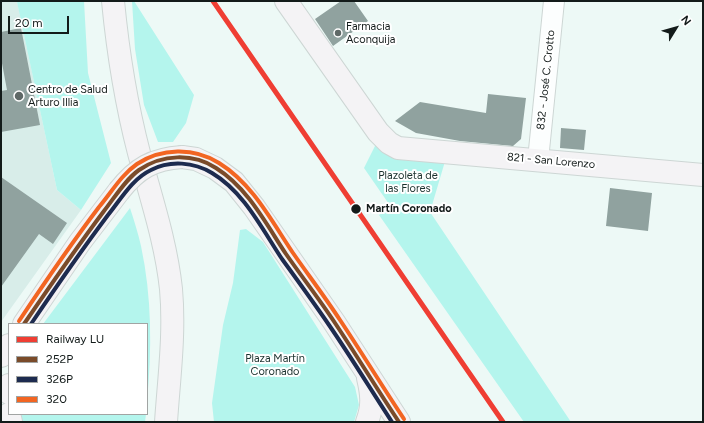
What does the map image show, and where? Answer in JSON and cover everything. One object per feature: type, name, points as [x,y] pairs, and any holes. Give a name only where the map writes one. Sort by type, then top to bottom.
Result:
[{"type":"street","points":[[113,1],[118,49],[127,102],[160,230],[171,289],[172,339],[166,422]]},
{"type":"street","name":"821 - San Lorenzo","points":[[286,1],[378,132],[388,143],[398,148],[703,175]]},
{"type":"street","name":"832 - José C. Crotto","points":[[538,160],[554,1]]},
{"type":"street","points":[[25,323],[80,242],[128,179],[140,169],[160,160],[182,157],[196,159],[216,168],[234,182],[254,207],[334,322],[399,422]]},
{"type":"street","points":[[1,356],[8,346]]},
{"type":"street","points":[[367,422],[370,412],[372,393],[368,375]]},
{"type":"shaded area","name":"Centro de Salud Arturo Illia","points":[[1,1],[17,1],[57,190],[81,210],[1,322]]},
{"type":"green space","points":[[6,1],[84,1],[88,73],[111,163],[81,210],[57,190],[17,2]]},
{"type":"green space","points":[[132,1],[134,1],[194,95],[186,123],[173,142],[158,142],[144,105],[135,49]]},
{"type":"green space","name":"Plazoleta de las Flores","points":[[379,138],[446,158],[430,212],[571,422],[524,422],[379,215],[391,207],[364,168]]},
{"type":"green space","points":[[130,208],[145,265],[149,304],[150,362],[148,388],[148,323],[44,323]]},
{"type":"green space","name":"Plaza Martín Coronado","points":[[246,229],[263,242],[355,387],[359,405],[354,422],[214,422],[212,403],[223,325],[233,283],[240,230]]},
{"type":"green space","points":[[18,415],[146,415],[145,422],[19,422]]},
{"type":"building","name":"Farmacia Aconquija","points":[[341,1],[354,1],[368,21],[333,46],[315,19]]},
{"type":"building","points":[[21,28],[40,125],[1,132],[1,91],[7,90],[1,58],[1,32]]},
{"type":"building","points":[[488,94],[526,98],[521,139],[513,146],[460,141],[416,133],[395,121],[420,102],[486,113]]},
{"type":"building","points":[[561,128],[586,130],[584,150],[560,148]]},
{"type":"building","points":[[1,177],[67,223],[53,244],[39,234],[1,287]]},
{"type":"building","points":[[610,188],[652,193],[648,231],[606,226]]},
{"type":"rail line","name":"LU","points":[[213,1],[503,422]]},
{"type":"transit line","name":"320","points":[[19,321],[58,263],[116,184],[131,168],[146,159],[167,152],[188,152],[199,154],[219,163],[231,172],[261,204],[334,311],[404,419]]},
{"type":"transit line","name":"252P","points":[[25,323],[63,267],[120,189],[134,174],[148,165],[167,158],[178,157],[198,160],[207,163],[227,176],[238,186],[256,207],[286,254],[329,314],[399,422]]},
{"type":"transit line","name":"326P","points":[[32,323],[69,269],[132,184],[144,174],[158,167],[174,164],[198,166],[212,173],[234,190],[252,212],[282,259],[337,337],[392,422]]},
{"type":"place","name":"Farmacia Aconquija","points":[[338,33]]},
{"type":"place","name":"Centro de Salud Arturo Illia","points":[[19,96]]},
{"type":"place","name":"Martín Coronado","points":[[356,209]]}]
